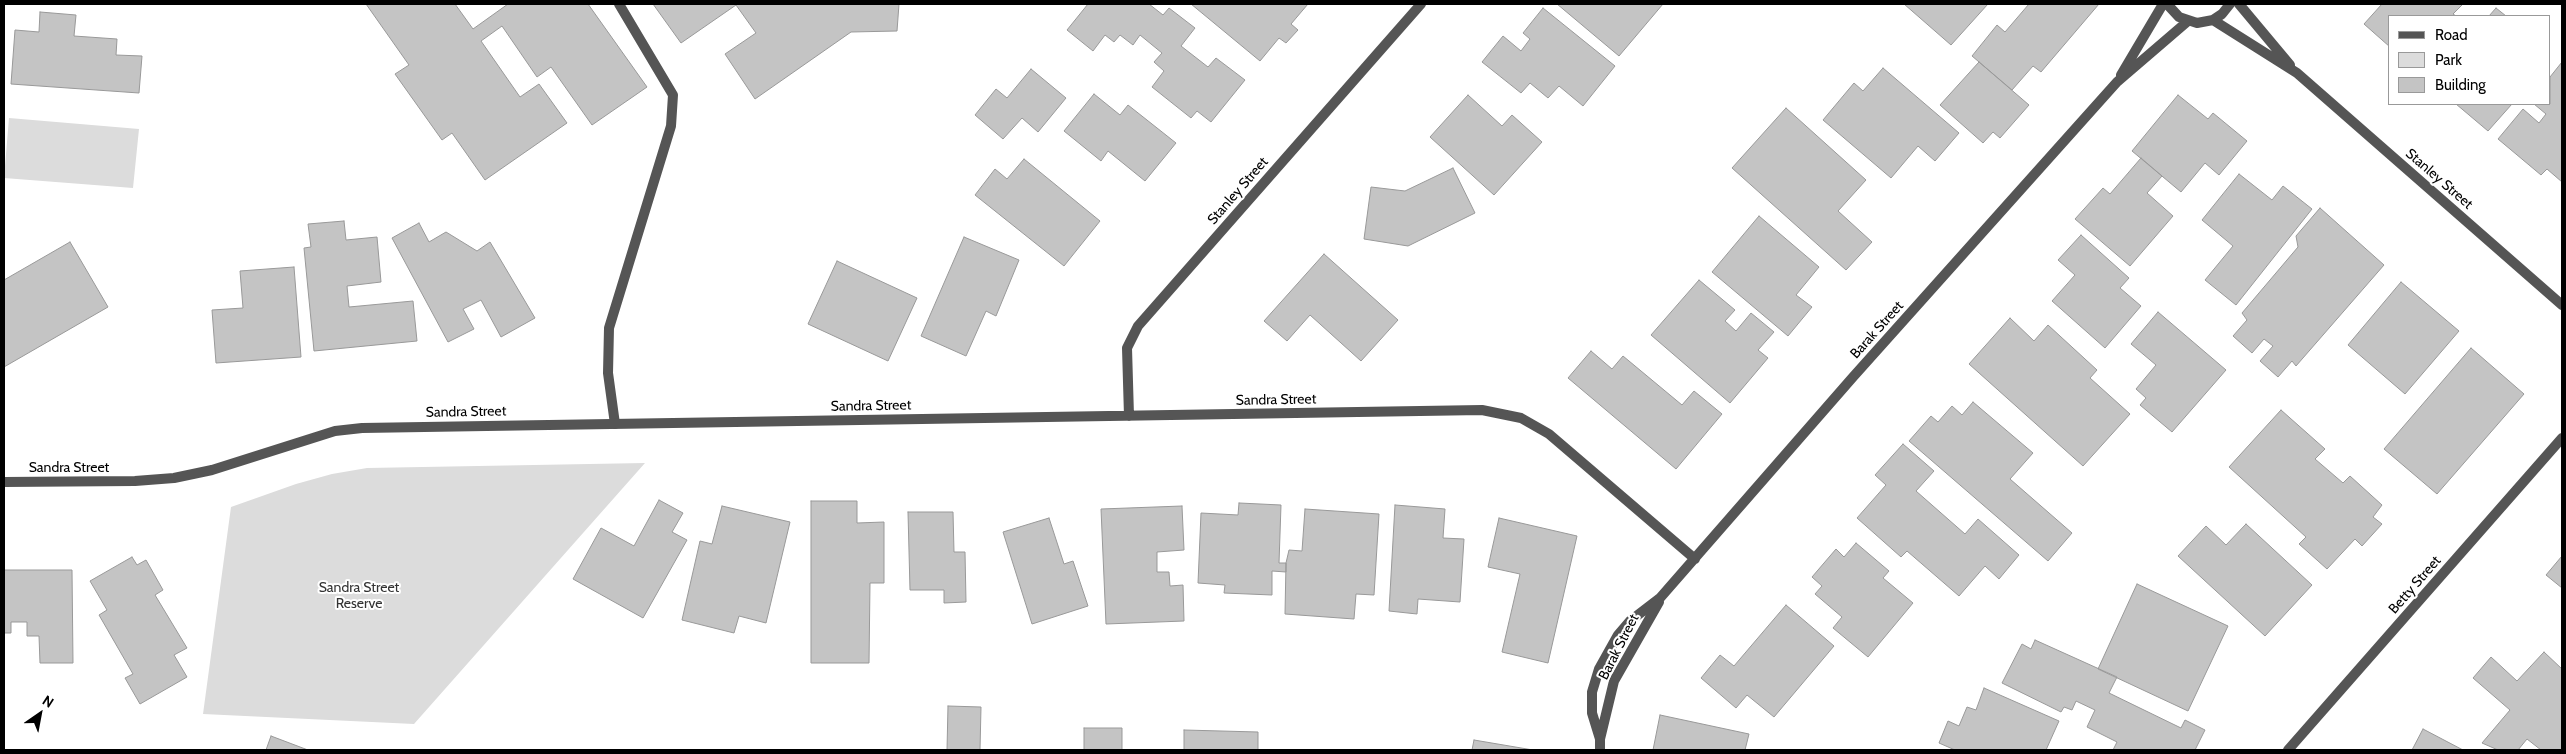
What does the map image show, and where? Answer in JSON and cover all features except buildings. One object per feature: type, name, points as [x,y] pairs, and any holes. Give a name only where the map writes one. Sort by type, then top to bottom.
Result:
[{"type":"street","points":[[616,424],[608,374],[609,328],[671,126],[673,95],[618,4]]},
{"type":"street","name":"Stanley Street","points":[[1129,416],[1127,348],[1138,326],[1421,4]]},
{"type":"street","points":[[2165,4],[2178,17],[2196,23],[2213,20],[2222,14],[2230,4]]},
{"type":"street","name":"Barak Street","points":[[2117,82],[2165,4]]},
{"type":"street","name":"Stanley Street","points":[[2239,4],[2297,73],[2562,305]]},
{"type":"street","name":"Stanley Street","points":[[2213,20],[2297,73]]},
{"type":"street","name":"Barak Street","points":[[1600,739],[1592,713],[1592,692],[1599,669],[1618,635],[1630,621],[1660,598],[1695,560],[1860,370],[2117,82],[2188,21]]},
{"type":"street","name":"Sandra Street","points":[[4,482],[135,481],[174,478],[212,470],[326,434],[362,428],[1482,410],[1521,418],[1549,434],[1695,560]]},
{"type":"street","name":"Betty Street","points":[[2288,750],[2562,438]]},
{"type":"street","name":"Barak Street","points":[[1600,750],[1600,739],[1614,681],[1660,598]]},
{"type":"green space","points":[[9,118],[139,129],[133,188],[4,178]]},
{"type":"green space","name":"Sandra Street Reserve","points":[[645,463],[414,724],[203,714],[231,507],[296,484],[332,474],[367,468]]}]
